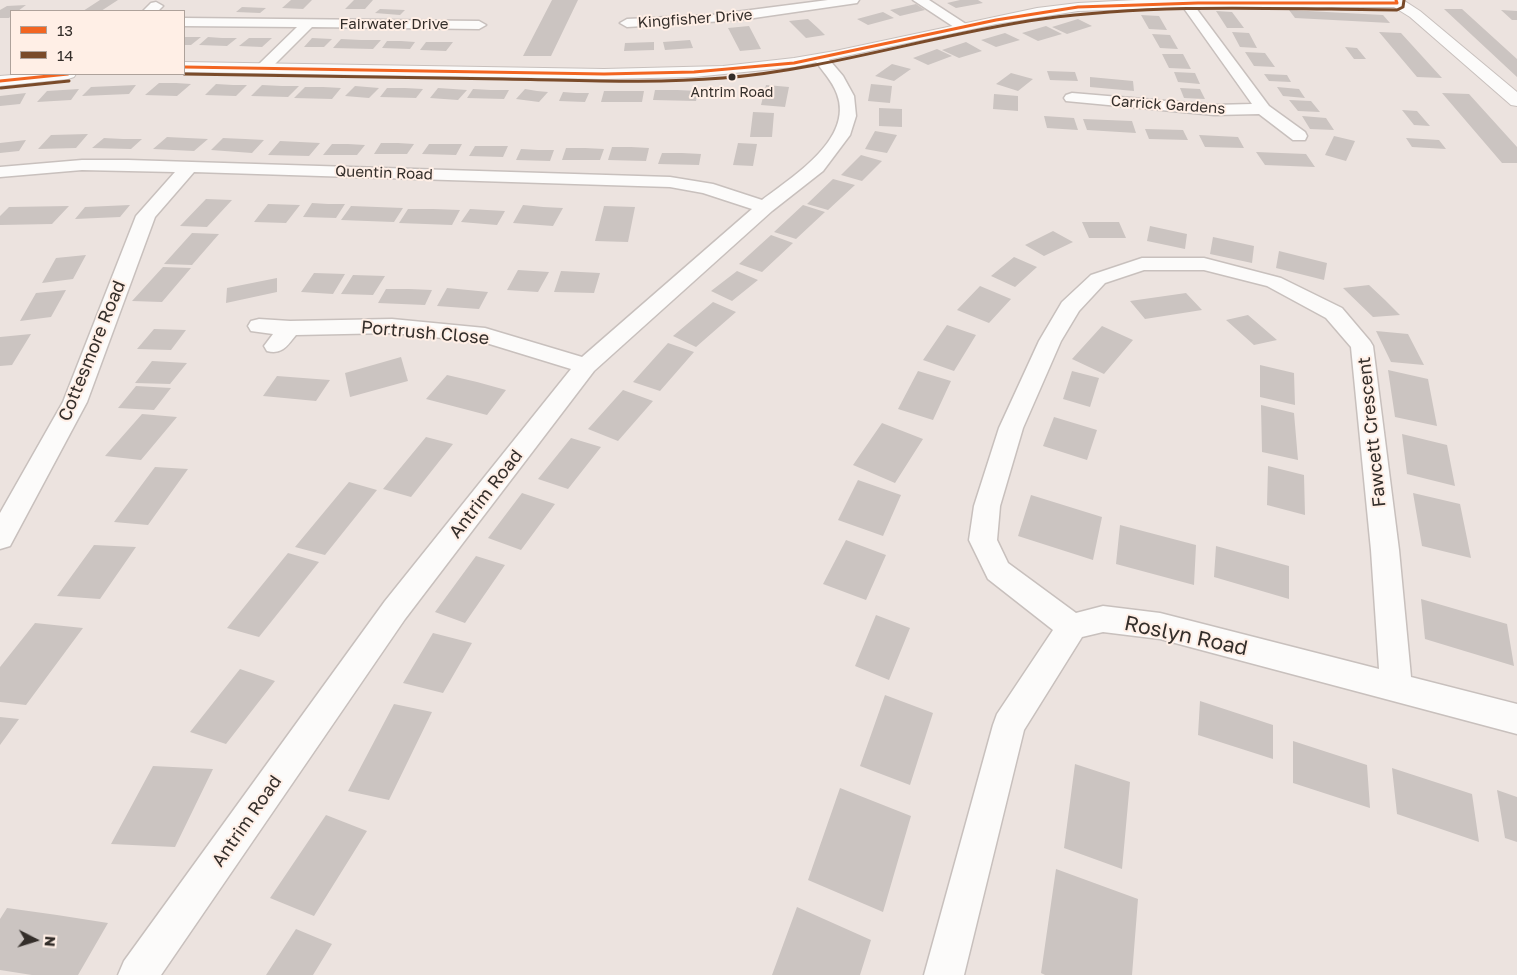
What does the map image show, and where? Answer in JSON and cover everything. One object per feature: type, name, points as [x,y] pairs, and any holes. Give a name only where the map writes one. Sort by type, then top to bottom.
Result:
[{"type":"street","name":"Kingfisher Drive","points":[[627,22],[684,22],[756,15],[852,0]]},
{"type":"street","points":[[920,0],[962,26]]},
{"type":"street","points":[[185,67],[644,74],[753,68],[821,59],[873,49],[994,19],[1078,7],[1184,1],[1396,2],[1416,14],[1517,101]]},
{"type":"street","name":"Carrick Gardens","points":[[1184,1],[1263,109],[1299,136]]},
{"type":"street","name":"Fairwater Drive","points":[[185,22],[308,24],[482,21],[473,40]]},
{"type":"street","points":[[263,68],[308,24]]},
{"type":"street","name":"Antrim Road","points":[[138,975],[395,610],[586,366],[765,208],[816,167],[844,131],[848,116],[846,96],[838,79],[821,59]]},
{"type":"street","points":[[0,81],[58,75]]},
{"type":"street","name":"Carrick Gardens","points":[[1072,98],[1214,110],[1263,109]]},
{"type":"street","name":"Quentin Road","points":[[0,172],[82,165],[670,182],[711,188],[765,208]]},
{"type":"street","name":"Cottesmore Road","points":[[0,538],[75,402],[146,216],[188,168]]},
{"type":"street","name":"Fawcett Crescent","points":[[1072,627],[998,571],[983,540],[987,506],[1011,428],[1050,340],[1070,307],[1098,279],[1142,264],[1204,264],[1274,282],[1334,313],[1362,346],[1385,550],[1396,686]]},
{"type":"street","name":"Portrush Close","points":[[259,326],[290,328],[392,326],[485,335],[586,366]]},
{"type":"street","points":[[275,346],[290,328]]},
{"type":"street","name":"Roslyn Road","points":[[1072,627],[1103,619],[1160,626],[1517,719]]},
{"type":"street","points":[[944,975],[1009,725],[1072,627]]},
{"type":"building","points":[[100,0],[118,0],[103,10],[85,10]]},
{"type":"building","points":[[291,0],[312,0],[303,9],[282,8]]},
{"type":"building","points":[[354,0],[373,0],[365,9],[345,9]]},
{"type":"building","points":[[552,0],[578,0],[551,56],[523,56]]},
{"type":"building","points":[[960,0],[978,0],[983,3],[956,8],[947,3]]},
{"type":"building","points":[[916,4],[925,10],[900,16],[890,10]]},
{"type":"building","points":[[26,5],[19,10],[10,10],[9,18],[0,18],[0,10],[7,6]]},
{"type":"building","points":[[242,7],[266,8],[260,13],[236,12]]},
{"type":"building","points":[[380,9],[405,10],[400,15],[375,13]]},
{"type":"building","points":[[1444,9],[1462,9],[1517,59],[1517,77]]},
{"type":"building","points":[[1289,10],[1383,15],[1390,23],[1295,18]]},
{"type":"building","points":[[1501,10],[1517,11],[1517,20],[1512,20]]},
{"type":"building","points":[[1216,11],[1232,12],[1244,28],[1227,28]]},
{"type":"building","points":[[883,12],[894,18],[868,25],[857,19]]},
{"type":"building","points":[[1141,15],[1159,16],[1167,30],[1149,29]]},
{"type":"building","points":[[808,19],[825,35],[806,38],[789,21]]},
{"type":"building","points":[[1078,19],[1092,26],[1067,34],[1052,27]]},
{"type":"building","points":[[749,26],[761,49],[740,51],[728,28]]},
{"type":"building","points":[[1046,26],[1062,34],[1038,41],[1022,33]]},
{"type":"building","points":[[1232,32],[1249,33],[1257,48],[1240,47]]},
{"type":"building","points":[[1379,32],[1401,33],[1442,78],[1417,77]]},
{"type":"building","points":[[1005,33],[1020,40],[996,47],[981,40]]},
{"type":"building","points":[[1152,34],[1170,35],[1178,49],[1160,48]]},
{"type":"building","points":[[185,37],[201,37],[191,45],[185,45]]},
{"type":"building","points":[[208,37],[237,38],[227,46],[199,45]]},
{"type":"building","points":[[249,38],[272,38],[262,47],[239,46]]},
{"type":"building","points":[[312,38],[332,39],[324,47],[304,47]]},
{"type":"building","points":[[341,39],[381,40],[373,49],[333,48]]},
{"type":"building","points":[[690,40],[693,48],[665,50],[663,42]]},
{"type":"building","points":[[387,41],[415,42],[410,49],[382,48]]},
{"type":"building","points":[[426,42],[453,42],[446,51],[420,50]]},
{"type":"building","points":[[654,42],[654,50],[624,51],[625,43]]},
{"type":"building","points":[[966,42],[982,51],[959,58],[942,50]]},
{"type":"building","points":[[1345,47],[1357,48],[1366,59],[1354,59]]},
{"type":"building","points":[[937,49],[952,56],[928,65],[913,58]]},
{"type":"building","points":[[1245,52],[1265,53],[1275,67],[1254,66]]},
{"type":"building","points":[[1162,54],[1183,54],[1191,69],[1169,68]]},
{"type":"building","points":[[892,64],[911,69],[894,81],[875,76]]},
{"type":"building","points":[[1047,71],[1075,72],[1078,81],[1050,80]]},
{"type":"building","points":[[1174,72],[1195,73],[1200,84],[1178,82]]},
{"type":"building","points":[[1011,73],[1033,79],[1018,91],[996,84]]},
{"type":"building","points":[[1264,74],[1287,75],[1291,82],[1269,81]]},
{"type":"building","points":[[1090,77],[1133,81],[1134,91],[1090,87]]},
{"type":"building","points":[[159,83],[191,84],[177,96],[145,95]]},
{"type":"building","points":[[216,84],[247,85],[236,96],[205,95]]},
{"type":"building","points":[[871,84],[892,86],[890,103],[868,101]]},
{"type":"building","points":[[136,85],[129,94],[82,96],[91,87]]},
{"type":"building","points":[[262,85],[299,86],[288,97],[251,96]]},
{"type":"building","points":[[766,85],[789,87],[785,107],[761,105]]},
{"type":"building","points":[[355,86],[379,88],[369,98],[345,96]]},
{"type":"building","points":[[305,87],[341,88],[332,99],[294,98]]},
{"type":"building","points":[[1277,87],[1299,89],[1305,98],[1283,96]]},
{"type":"building","points":[[387,88],[423,89],[416,98],[380,97]]},
{"type":"building","points":[[438,88],[467,90],[458,100],[430,98]]},
{"type":"building","points":[[1180,88],[1200,89],[1205,99],[1184,98]]},
{"type":"building","points":[[79,89],[71,100],[37,102],[47,91]]},
{"type":"building","points":[[473,89],[509,90],[504,99],[467,98]]},
{"type":"building","points":[[525,89],[548,92],[539,102],[516,99]]},
{"type":"building","points":[[655,90],[698,91],[696,101],[653,100]]},
{"type":"building","points":[[604,91],[644,91],[642,102],[601,102]]},
{"type":"building","points":[[563,92],[589,93],[585,102],[559,101]]},
{"type":"building","points":[[26,93],[20,104],[0,106],[0,96]]},
{"type":"building","points":[[1442,93],[1469,94],[1517,147],[1517,163],[1502,163]]},
{"type":"building","points":[[994,94],[1018,96],[1018,111],[993,109]]},
{"type":"building","points":[[1289,100],[1311,101],[1320,112],[1298,111]]},
{"type":"building","points":[[879,108],[902,109],[902,127],[879,126]]},
{"type":"building","points":[[1402,110],[1417,111],[1430,126],[1414,125]]},
{"type":"building","points":[[753,112],[774,113],[772,137],[750,137]]},
{"type":"building","points":[[1044,116],[1074,118],[1078,130],[1047,128]]},
{"type":"building","points":[[1302,116],[1326,118],[1334,130],[1310,129]]},
{"type":"building","points":[[1083,119],[1132,121],[1136,133],[1087,130]]},
{"type":"building","points":[[1145,129],[1183,130],[1188,140],[1149,139]]},
{"type":"building","points":[[875,131],[897,135],[887,153],[865,149]]},
{"type":"building","points":[[88,134],[76,148],[38,149],[51,135]]},
{"type":"building","points":[[1199,135],[1238,137],[1244,148],[1205,147]]},
{"type":"building","points":[[1334,136],[1355,141],[1346,161],[1325,155]]},
{"type":"building","points":[[167,137],[208,139],[194,151],[153,149]]},
{"type":"building","points":[[104,138],[142,139],[131,149],[92,148]]},
{"type":"building","points":[[223,138],[264,140],[252,153],[211,150]]},
{"type":"building","points":[[1406,138],[1439,140],[1446,149],[1412,147]]},
{"type":"building","points":[[26,140],[19,151],[0,153],[0,143]]},
{"type":"building","points":[[280,141],[320,143],[309,156],[268,155]]},
{"type":"building","points":[[381,143],[414,144],[407,154],[374,154]]},
{"type":"building","points":[[738,143],[757,144],[753,166],[733,165]]},
{"type":"building","points":[[332,144],[365,145],[357,155],[323,155]]},
{"type":"building","points":[[429,144],[462,144],[456,155],[422,154]]},
{"type":"building","points":[[475,146],[508,146],[503,157],[469,156]]},
{"type":"building","points":[[612,147],[649,148],[646,161],[608,160]]},
{"type":"building","points":[[566,148],[604,149],[600,160],[562,160]]},
{"type":"building","points":[[521,149],[554,150],[550,161],[516,160]]},
{"type":"building","points":[[1256,152],[1306,154],[1315,167],[1265,165]]},
{"type":"building","points":[[662,153],[701,154],[699,165],[658,164]]},
{"type":"building","points":[[861,155],[882,161],[862,181],[841,175]]},
{"type":"building","points":[[833,179],[855,185],[828,210],[807,204]]},
{"type":"building","points":[[206,199],[232,200],[207,227],[180,226]]},
{"type":"building","points":[[312,203],[345,204],[336,218],[303,217]]},
{"type":"building","points":[[268,204],[300,205],[286,223],[254,222]]},
{"type":"building","points":[[130,205],[120,217],[75,219],[85,207]]},
{"type":"building","points":[[523,205],[563,208],[553,226],[513,223]]},
{"type":"building","points":[[803,205],[825,212],[796,239],[774,232]]},
{"type":"building","points":[[69,206],[52,224],[0,225],[0,216],[9,207]]},
{"type":"building","points":[[351,206],[403,208],[394,222],[341,220]]},
{"type":"building","points":[[604,206],[635,207],[628,242],[595,241]]},
{"type":"building","points":[[408,209],[460,210],[452,225],[399,223]]},
{"type":"building","points":[[470,209],[505,211],[497,225],[461,222]]},
{"type":"building","points":[[1082,222],[1119,222],[1126,238],[1089,238]]},
{"type":"building","points":[[1150,226],[1187,234],[1185,249],[1147,241]]},
{"type":"building","points":[[1053,231],[1073,242],[1044,256],[1025,245]]},
{"type":"building","points":[[192,233],[219,234],[192,265],[164,264]]},
{"type":"building","points":[[771,235],[793,243],[762,272],[739,264]]},
{"type":"building","points":[[1213,237],[1254,246],[1252,263],[1210,254]]},
{"type":"building","points":[[1279,251],[1327,263],[1324,280],[1276,268]]},
{"type":"building","points":[[86,255],[73,279],[42,283],[56,258]]},
{"type":"building","points":[[1014,257],[1037,267],[1015,287],[991,276]]},
{"type":"building","points":[[163,267],[191,268],[162,302],[132,301]]},
{"type":"building","points":[[518,270],[549,272],[538,292],[507,290]]},
{"type":"building","points":[[561,271],[600,273],[594,293],[554,292]]},
{"type":"building","points":[[737,271],[758,280],[732,301],[711,291]]},
{"type":"building","points":[[314,273],[345,274],[333,294],[301,292]]},
{"type":"building","points":[[353,275],[385,276],[373,295],[341,294]]},
{"type":"building","points":[[277,278],[277,292],[226,303],[227,288]]},
{"type":"building","points":[[1369,285],[1400,315],[1373,317],[1343,288]]},
{"type":"building","points":[[980,286],[1011,299],[989,323],[957,310]]},
{"type":"building","points":[[447,288],[488,292],[479,309],[437,306]]},
{"type":"building","points":[[386,289],[432,290],[425,305],[378,303]]},
{"type":"building","points":[[66,290],[51,317],[20,321],[36,293]]},
{"type":"building","points":[[1186,293],[1202,310],[1145,319],[1130,301]]},
{"type":"building","points":[[713,302],[736,312],[696,347],[673,336]]},
{"type":"building","points":[[1248,315],[1277,340],[1254,345],[1226,320]]},
{"type":"building","points":[[947,325],[976,335],[954,371],[923,360]]},
{"type":"building","points":[[1102,326],[1133,340],[1104,374],[1072,359]]},
{"type":"building","points":[[154,329],[186,330],[171,350],[137,349]]},
{"type":"building","points":[[1376,331],[1408,334],[1424,365],[1391,362]]},
{"type":"building","points":[[31,334],[12,365],[0,366],[0,337]]},
{"type":"building","points":[[668,343],[694,352],[660,391],[633,382]]},
{"type":"building","points":[[401,357],[408,381],[350,397],[345,373]]},
{"type":"building","points":[[152,361],[187,363],[170,384],[135,383]]},
{"type":"building","points":[[1260,365],[1294,373],[1295,405],[1260,397]]},
{"type":"building","points":[[1388,370],[1428,379],[1437,426],[1395,417]]},
{"type":"building","points":[[918,371],[951,381],[933,420],[898,409]]},
{"type":"building","points":[[1072,371],[1099,378],[1090,407],[1063,399]]},
{"type":"building","points":[[447,375],[506,390],[487,415],[426,399]]},
{"type":"building","points":[[277,376],[330,380],[316,401],[263,396]]},
{"type":"building","points":[[136,386],[171,388],[154,410],[118,408]]},
{"type":"building","points":[[623,390],[653,401],[618,441],[588,429]]},
{"type":"building","points":[[1261,405],[1294,413],[1298,460],[1262,452]]},
{"type":"building","points":[[142,414],[177,417],[141,460],[105,456]]},
{"type":"building","points":[[1054,417],[1097,430],[1087,460],[1043,446]]},
{"type":"building","points":[[882,423],[923,439],[895,483],[853,465]]},
{"type":"building","points":[[1402,434],[1447,445],[1455,486],[1407,474]]},
{"type":"building","points":[[426,437],[453,444],[411,497],[383,489]]},
{"type":"building","points":[[571,438],[601,447],[568,489],[538,479]]},
{"type":"building","points":[[1268,466],[1304,475],[1305,515],[1267,505]]},
{"type":"building","points":[[155,467],[188,469],[148,525],[114,522]]},
{"type":"building","points":[[858,480],[901,495],[883,536],[838,520]]},
{"type":"building","points":[[349,482],[377,490],[325,555],[295,547]]},
{"type":"building","points":[[522,493],[555,504],[521,550],[488,538]]},
{"type":"building","points":[[1413,493],[1460,504],[1471,558],[1422,546]]},
{"type":"building","points":[[1031,495],[1102,517],[1093,560],[1018,536]]},
{"type":"building","points":[[1120,525],[1196,545],[1194,585],[1116,564]]},
{"type":"building","points":[[846,540],[886,555],[866,600],[823,584]]},
{"type":"building","points":[[94,545],[136,547],[100,599],[57,596]]},
{"type":"building","points":[[1216,546],[1289,566],[1289,599],[1214,577]]},
{"type":"building","points":[[288,553],[319,562],[259,637],[227,628]]},
{"type":"building","points":[[476,556],[505,565],[465,623],[435,612]]},
{"type":"building","points":[[1421,599],[1507,624],[1514,666],[1425,639]]},
{"type":"building","points":[[876,615],[910,628],[889,680],[855,666]]},
{"type":"building","points":[[35,623],[83,628],[26,705],[0,702],[0,667]]},
{"type":"building","points":[[433,633],[472,643],[443,693],[403,683]]},
{"type":"building","points":[[240,669],[275,681],[226,744],[190,732]]},
{"type":"building","points":[[885,695],[933,713],[910,785],[860,766]]},
{"type":"building","points":[[1200,701],[1273,725],[1273,759],[1198,735]]},
{"type":"building","points":[[394,704],[432,712],[389,800],[348,791]]},
{"type":"building","points":[[0,717],[19,719],[0,745]]},
{"type":"building","points":[[1293,741],[1367,765],[1370,808],[1293,783]]},
{"type":"building","points":[[1075,764],[1130,782],[1122,869],[1064,848]]},
{"type":"building","points":[[153,766],[213,769],[175,847],[111,844]]},
{"type":"building","points":[[1392,768],[1472,794],[1479,842],[1397,814]]},
{"type":"building","points":[[840,788],[911,816],[883,912],[808,880]]},
{"type":"building","points":[[1497,790],[1517,797],[1517,842],[1505,838]]},
{"type":"building","points":[[326,815],[367,831],[314,916],[270,898]]},
{"type":"building","points":[[1056,869],[1138,899],[1132,975],[1045,975],[1041,973]]},
{"type":"building","points":[[797,907],[871,940],[860,975],[772,975]]},
{"type":"building","points":[[7,908],[108,923],[78,975],[32,975],[0,970],[0,919]]},
{"type":"building","points":[[296,929],[332,944],[313,975],[266,975]]},
{"type":"transit line","name":"13","points":[[185,67],[604,74],[694,72],[794,63],[996,20],[1078,7],[1198,3],[1397,3],[1396,0]]},
{"type":"transit line","name":"14","points":[[185,74],[619,81],[723,78],[804,68],[962,33],[1042,19],[1086,14],[1175,9],[1397,10],[1403,7],[1404,0]]},
{"type":"transit line","name":"13","points":[[0,81],[58,75]]},
{"type":"transit line","name":"14","points":[[1,88],[69,81]]},
{"type":"place","name":"Antrim Road","points":[[732,77]]}]
